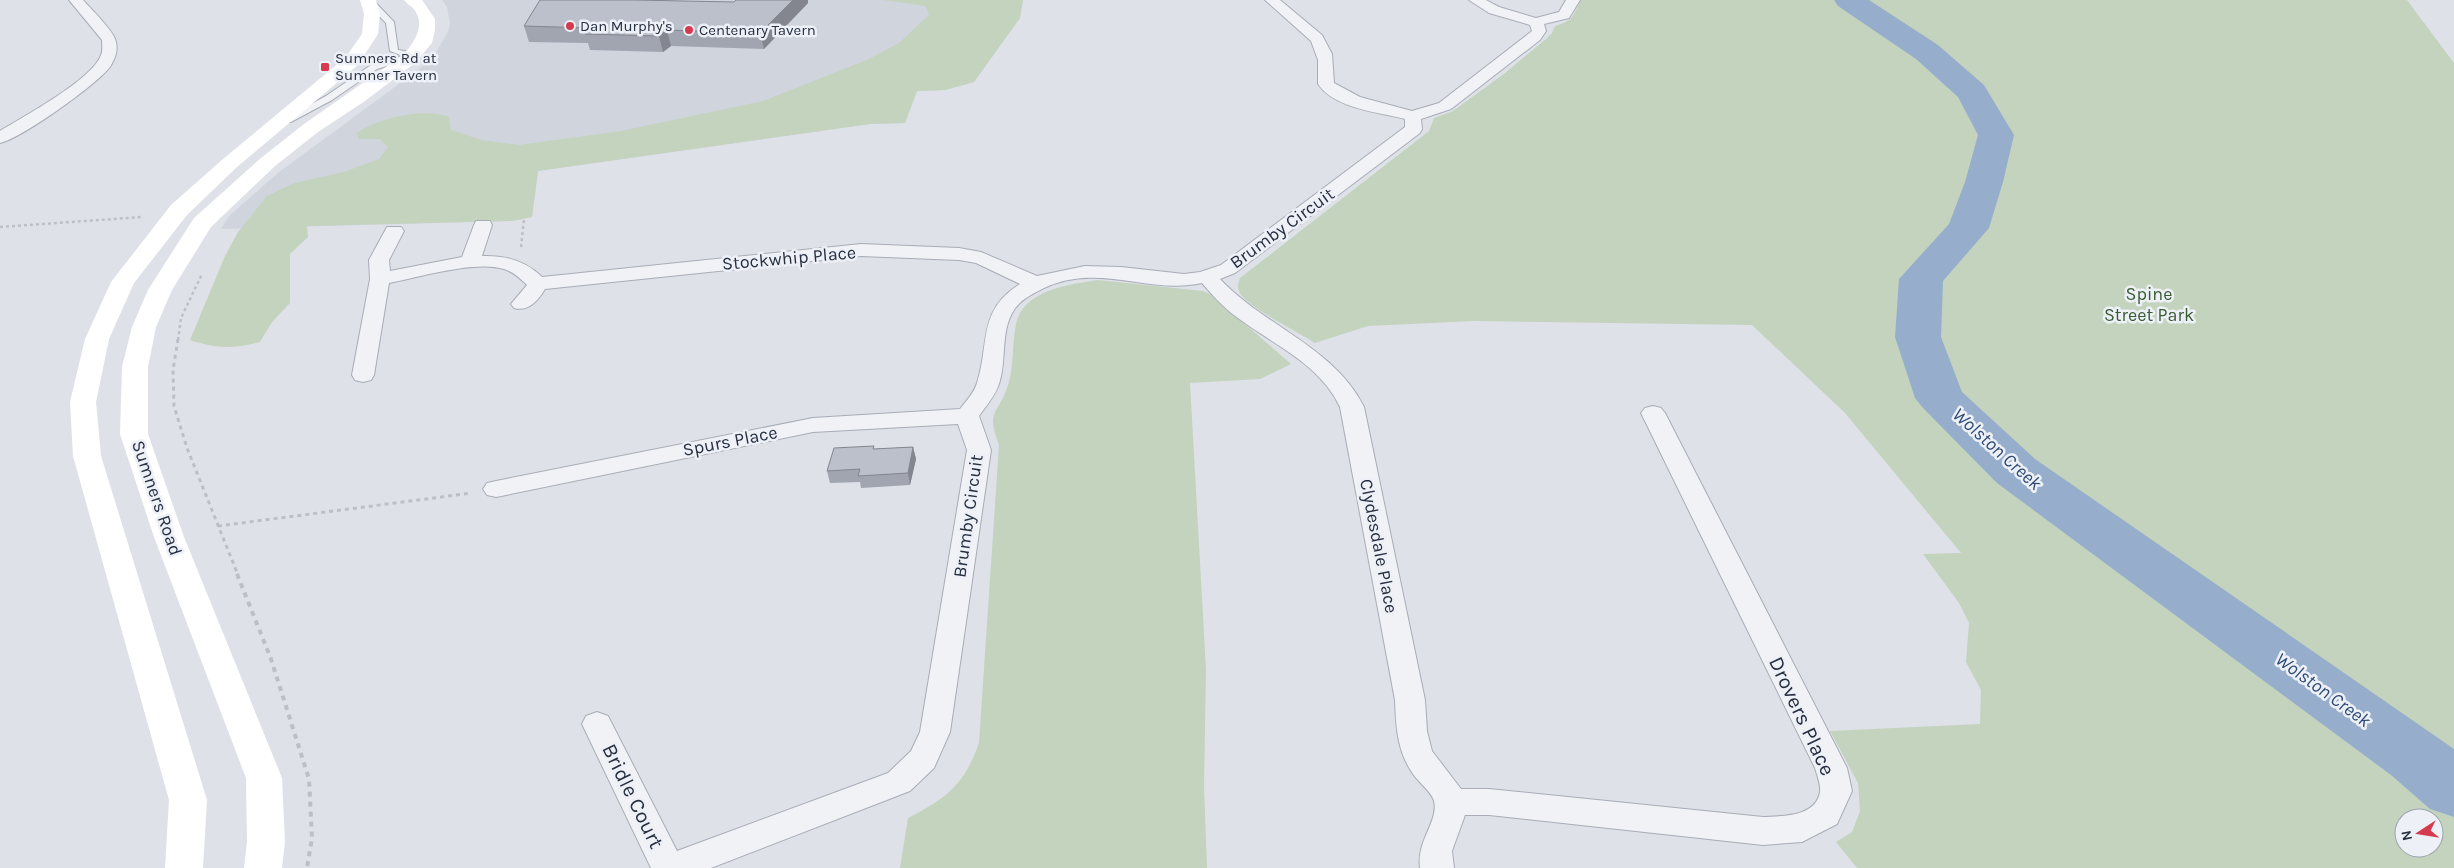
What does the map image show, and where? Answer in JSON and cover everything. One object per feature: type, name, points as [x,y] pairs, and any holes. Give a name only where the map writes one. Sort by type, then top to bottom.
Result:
[{"type":"main road","name":"Sumners Road","points":[[263,868],[266,842],[264,778],[169,536],[134,434],[135,367],[144,327],[160,290],[202,223],[268,162],[412,55],[423,43],[427,19],[420,6],[412,0]]},
{"type":"main road","points":[[184,868],[188,800],[87,456],[83,402],[97,339],[123,282],[179,210],[230,163],[334,78],[360,51],[370,34],[372,14],[370,2]]},
{"type":"street","points":[[0,138],[76,89],[96,73],[109,55],[109,39],[76,0]]},
{"type":"street","points":[[1272,0],[1317,38],[1325,56],[1326,84],[1332,91],[1349,98],[1414,116],[1445,106],[1535,37],[1539,31],[1536,22]]},
{"type":"street","points":[[1476,0],[1499,11],[1536,22],[1564,15],[1573,0]]},
{"type":"street","name":"Brumby Circuit","points":[[670,868],[899,782],[923,759],[935,732],[979,450],[978,437],[970,428],[967,416],[974,404],[984,394],[989,383],[998,323],[1005,308],[1016,296],[1036,284],[1065,275],[1113,272],[1179,280],[1207,277],[1228,269],[1414,129],[1414,116]]},
{"type":"street","points":[[470,263],[483,225]]},
{"type":"street","points":[[363,376],[380,279],[379,260],[394,231]]},
{"type":"street","name":"Stockwhip Place","points":[[537,284],[861,250],[959,254],[981,258],[1036,284]]},
{"type":"street","points":[[380,279],[470,263],[506,264],[530,276],[537,284],[534,291],[521,304]]},
{"type":"street","name":"Clydesdale Place","points":[[1207,277],[1243,312],[1316,363],[1338,381],[1348,394],[1410,700],[1413,740],[1421,760],[1442,786],[1451,802]]},
{"type":"street","name":"Drovers Place","points":[[1451,802],[1490,802],[1763,831],[1802,828],[1826,814],[1836,791],[1830,768],[1653,413]]},
{"type":"street","name":"Spurs Place","points":[[496,488],[813,424],[967,416]]},
{"type":"street","name":"Bridle Court","points":[[597,724],[670,868]]},
{"type":"street","points":[[1437,868],[1435,851],[1448,817],[1451,802]]},
{"type":"lane","points":[[370,2],[390,22],[394,51],[412,55]]},
{"type":"lane","points":[[274,127],[329,98],[374,67],[412,55]]},
{"type":"path","points":[[0,227],[142,217]]},
{"type":"path","points":[[204,268],[181,318],[173,370],[174,406],[187,448],[271,659],[309,779],[312,838],[307,868]]},
{"type":"path","points":[[218,526],[437,499],[496,488]]},
{"type":"shaded area","points":[[442,0],[1023,0],[1020,18],[974,82],[945,90],[917,91],[905,123],[870,124],[538,171],[532,217],[512,221],[221,229],[229,216],[279,172],[418,70],[435,54],[448,32],[450,24],[447,7]]},
{"type":"green space","points":[[883,0],[1023,0],[1020,18],[974,82],[945,90],[917,91],[905,123],[870,124],[538,171],[532,217],[512,221],[307,226],[308,237],[290,254],[290,303],[272,322],[260,342],[225,347],[190,340],[225,256],[238,232],[267,196],[294,183],[344,172],[379,159],[388,147],[380,139],[359,139],[357,133],[366,128],[402,116],[428,113],[439,114],[449,117],[451,130],[481,140],[519,145],[621,131],[763,101],[869,59],[899,43],[929,15],[926,6]]},
{"type":"green space","name":"Spine Street Park","points":[[1581,0],[2407,0],[2454,63],[2454,868],[1857,868],[1836,842],[1852,832],[1860,811],[1858,783],[1830,731],[1980,724],[1981,690],[1966,662],[1969,623],[1959,603],[1923,554],[1961,553],[1845,413],[1752,325],[1474,321],[1368,326],[1315,343],[1245,299],[1238,289],[1240,278],[1429,131],[1434,118],[1453,111],[1505,73],[1546,39],[1552,33],[1555,26],[1566,22],[1574,14]]},
{"type":"green space","points":[[1098,280],[1203,291],[1212,295],[1291,364],[1260,379],[1190,383],[1206,670],[1204,787],[1207,868],[900,868],[908,818],[944,797],[953,789],[967,770],[979,743],[999,445],[993,425],[993,418],[1010,378],[1016,324],[1020,313],[1028,303],[1038,296],[1062,287]]},
{"type":"building","points":[[540,0],[734,2],[736,0],[793,0],[760,33],[667,30],[659,36],[585,34],[591,28],[524,26]]},
{"type":"building","points":[[874,446],[873,449],[913,447],[908,473],[858,476],[860,469],[827,471],[834,448]]},
{"type":"waterway","name":"Wolston Creek","points":[[1849,0],[1927,52],[1972,92],[1996,135],[1984,182],[1968,228],[1921,279],[1918,337],[1940,398],[2016,471],[2415,756],[2454,789]]},
{"type":"place","name":"Dan Murphy's","points":[[570,26]]},
{"type":"place","name":"Centenary Tavern","points":[[689,30]]},
{"type":"place","name":"Sumners Rd at Sumner Tavern","points":[[325,67]]}]
